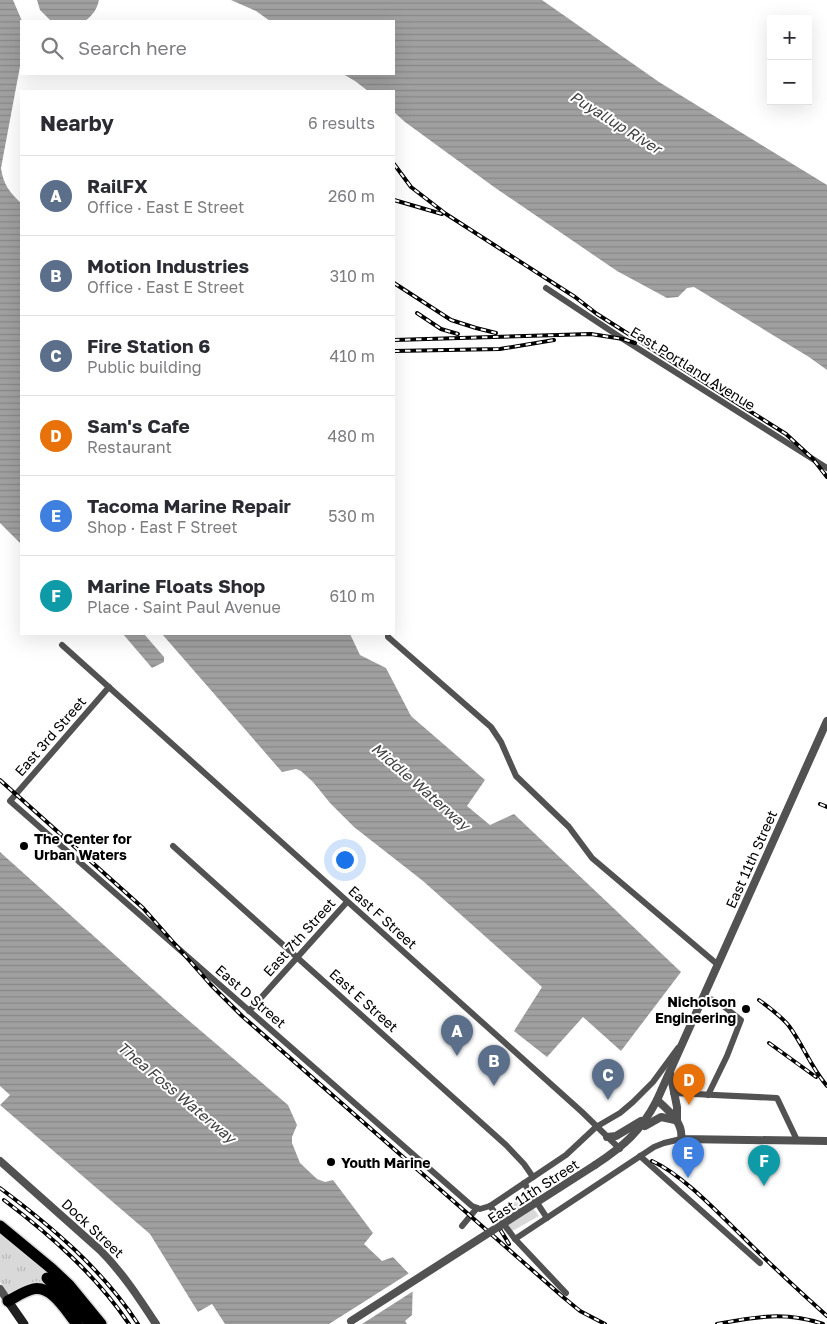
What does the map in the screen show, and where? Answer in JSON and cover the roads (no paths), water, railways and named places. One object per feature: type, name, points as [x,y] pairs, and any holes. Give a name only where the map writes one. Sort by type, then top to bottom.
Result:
[{"type":"highway","points":[[0,1226],[52,1268],[75,1292],[101,1324]]},
{"type":"highway","points":[[47,1278],[90,1324]]},
{"type":"highway","points":[[8,1301],[28,1290],[43,1289],[54,1297],[77,1324]]},
{"type":"main road","points":[[8,1301],[24,1324]]},
{"type":"street","name":"East Portland Avenue","points":[[546,288],[827,468]]},
{"type":"street","points":[[388,635],[491,727],[501,742],[516,776],[569,827],[592,858],[718,964]]},
{"type":"street","name":"East F Street","points":[[62,645],[582,1112],[620,1149]]},
{"type":"street","name":"East 3rd Street","points":[[10,801],[109,687]]},
{"type":"street","name":"East 11th Street","points":[[347,1324],[596,1165],[620,1149],[635,1134],[658,1100],[827,721]]},
{"type":"street","name":"East D Street","points":[[10,801],[472,1206],[477,1208]]},
{"type":"street","name":"East E Street","points":[[173,846],[506,1145],[524,1164],[533,1177]]},
{"type":"street","name":"East 7th Street","points":[[250,1011],[347,902]]},
{"type":"street","points":[[704,997],[717,1001],[741,1020],[727,1056],[708,1095]]},
{"type":"street","name":"East 11th Street","points":[[462,1226],[477,1208],[484,1209],[490,1206],[566,1155],[596,1127],[620,1113],[649,1086],[686,1035]]},
{"type":"street","points":[[670,1072],[677,1107],[677,1120]]},
{"type":"street","points":[[673,1093],[777,1098],[797,1140]]},
{"type":"street","points":[[658,1100],[677,1120],[683,1132],[682,1138]]},
{"type":"street","points":[[607,1137],[616,1136],[631,1129],[647,1117],[653,1109]]},
{"type":"street","points":[[635,1134],[650,1122],[661,1117],[677,1120]]},
{"type":"street","points":[[515,1239],[664,1142],[682,1138],[827,1141]]},
{"type":"street","points":[[640,1156],[760,1263]]},
{"type":"street","name":"Dock Street","points":[[0,1162],[93,1243],[114,1264],[130,1284],[156,1324]]},
{"type":"street","points":[[524,1183],[547,1218]]},
{"type":"street","points":[[490,1206],[515,1239],[566,1293]]},
{"type":"street","points":[[0,1289],[8,1301]]},
{"type":"water","points":[[0,0],[13,0],[22,20],[20,20],[20,66],[1,168],[3,179],[8,188],[20,202],[20,543],[0,523]]},
{"type":"water","points":[[37,0],[99,0],[94,12],[86,20],[50,20],[40,10]]},
{"type":"water","name":"Puyallup River","points":[[231,0],[542,0],[659,82],[827,185],[827,370],[694,287],[687,288],[678,297],[667,298],[617,271],[494,187],[405,122],[395,113],[395,90],[367,90],[345,75],[395,75],[395,20],[269,20],[256,11]]},
{"type":"water","points":[[124,635],[145,635],[164,657],[164,662],[152,668]]},
{"type":"water","name":"Middle Waterway","points":[[163,635],[350,635],[360,655],[386,668],[411,716],[485,780],[467,806],[490,825],[514,814],[681,972],[621,1051],[583,1017],[547,1057],[514,1031],[542,987],[423,881],[354,827],[301,771],[296,769],[282,772]]},
{"type":"water","name":"Thea Foss Waterway","points":[[0,852],[174,1008],[288,1105],[297,1125],[292,1137],[292,1143],[300,1163],[317,1179],[325,1182],[333,1180],[373,1233],[364,1244],[382,1261],[393,1257],[413,1278],[412,1315],[405,1321],[407,1324],[225,1324],[212,1304],[198,1312],[150,1234],[0,1105],[10,1095],[0,1086]]},
{"type":"tunnel","points":[[0,1238],[47,1278]]},
{"type":"railway","points":[[395,165],[411,187],[446,214],[575,297],[597,314],[786,434],[813,459],[827,477]]},
{"type":"railway","points":[[395,200],[442,214]]},
{"type":"railway","points":[[395,284],[451,320],[496,333]]},
{"type":"railway","points":[[417,313],[441,329],[458,334]]},
{"type":"railway","points":[[395,340],[591,334],[623,339],[635,343]]},
{"type":"railway","points":[[395,351],[500,349],[554,340]]},
{"type":"railway","points":[[0,780],[143,908],[211,985],[242,1016],[563,1297],[580,1311],[605,1324]]},
{"type":"railway","points":[[820,804],[827,807]]},
{"type":"railway","points":[[759,1000],[779,1015],[789,1026],[827,1086]]},
{"type":"railway","points":[[769,1043],[816,1077]]},
{"type":"railway","points":[[652,1161],[676,1175],[700,1195],[827,1316]]},
{"type":"railway","points":[[0,1188],[57,1233],[75,1250],[109,1285],[138,1324]]},
{"type":"railway","points":[[4,1200],[38,1227],[87,1272],[129,1324]]},
{"type":"railway","points":[[495,1221],[509,1244]]},
{"type":"railway","points":[[717,1324],[770,1316],[783,1316],[823,1324]]},
{"type":"place","name":"The Center for Urban Waters","points":[[24,846]]},
{"type":"place","name":"Nicholson Engineering","points":[[746,1009]]},
{"type":"place","name":"RailFX","points":[[457,1056]]},
{"type":"place","name":"Motion Industries","points":[[494,1086]]},
{"type":"place","name":"Fire Station 6","points":[[608,1100]]},
{"type":"place","name":"Sam's Cafe","points":[[689,1105]]},
{"type":"place","name":"Youth Marine","points":[[331,1162]]},
{"type":"place","name":"Tacoma Marine Repair","points":[[688,1178]]},
{"type":"place","name":"Marine Floats Shop","points":[[764,1186]]}]
